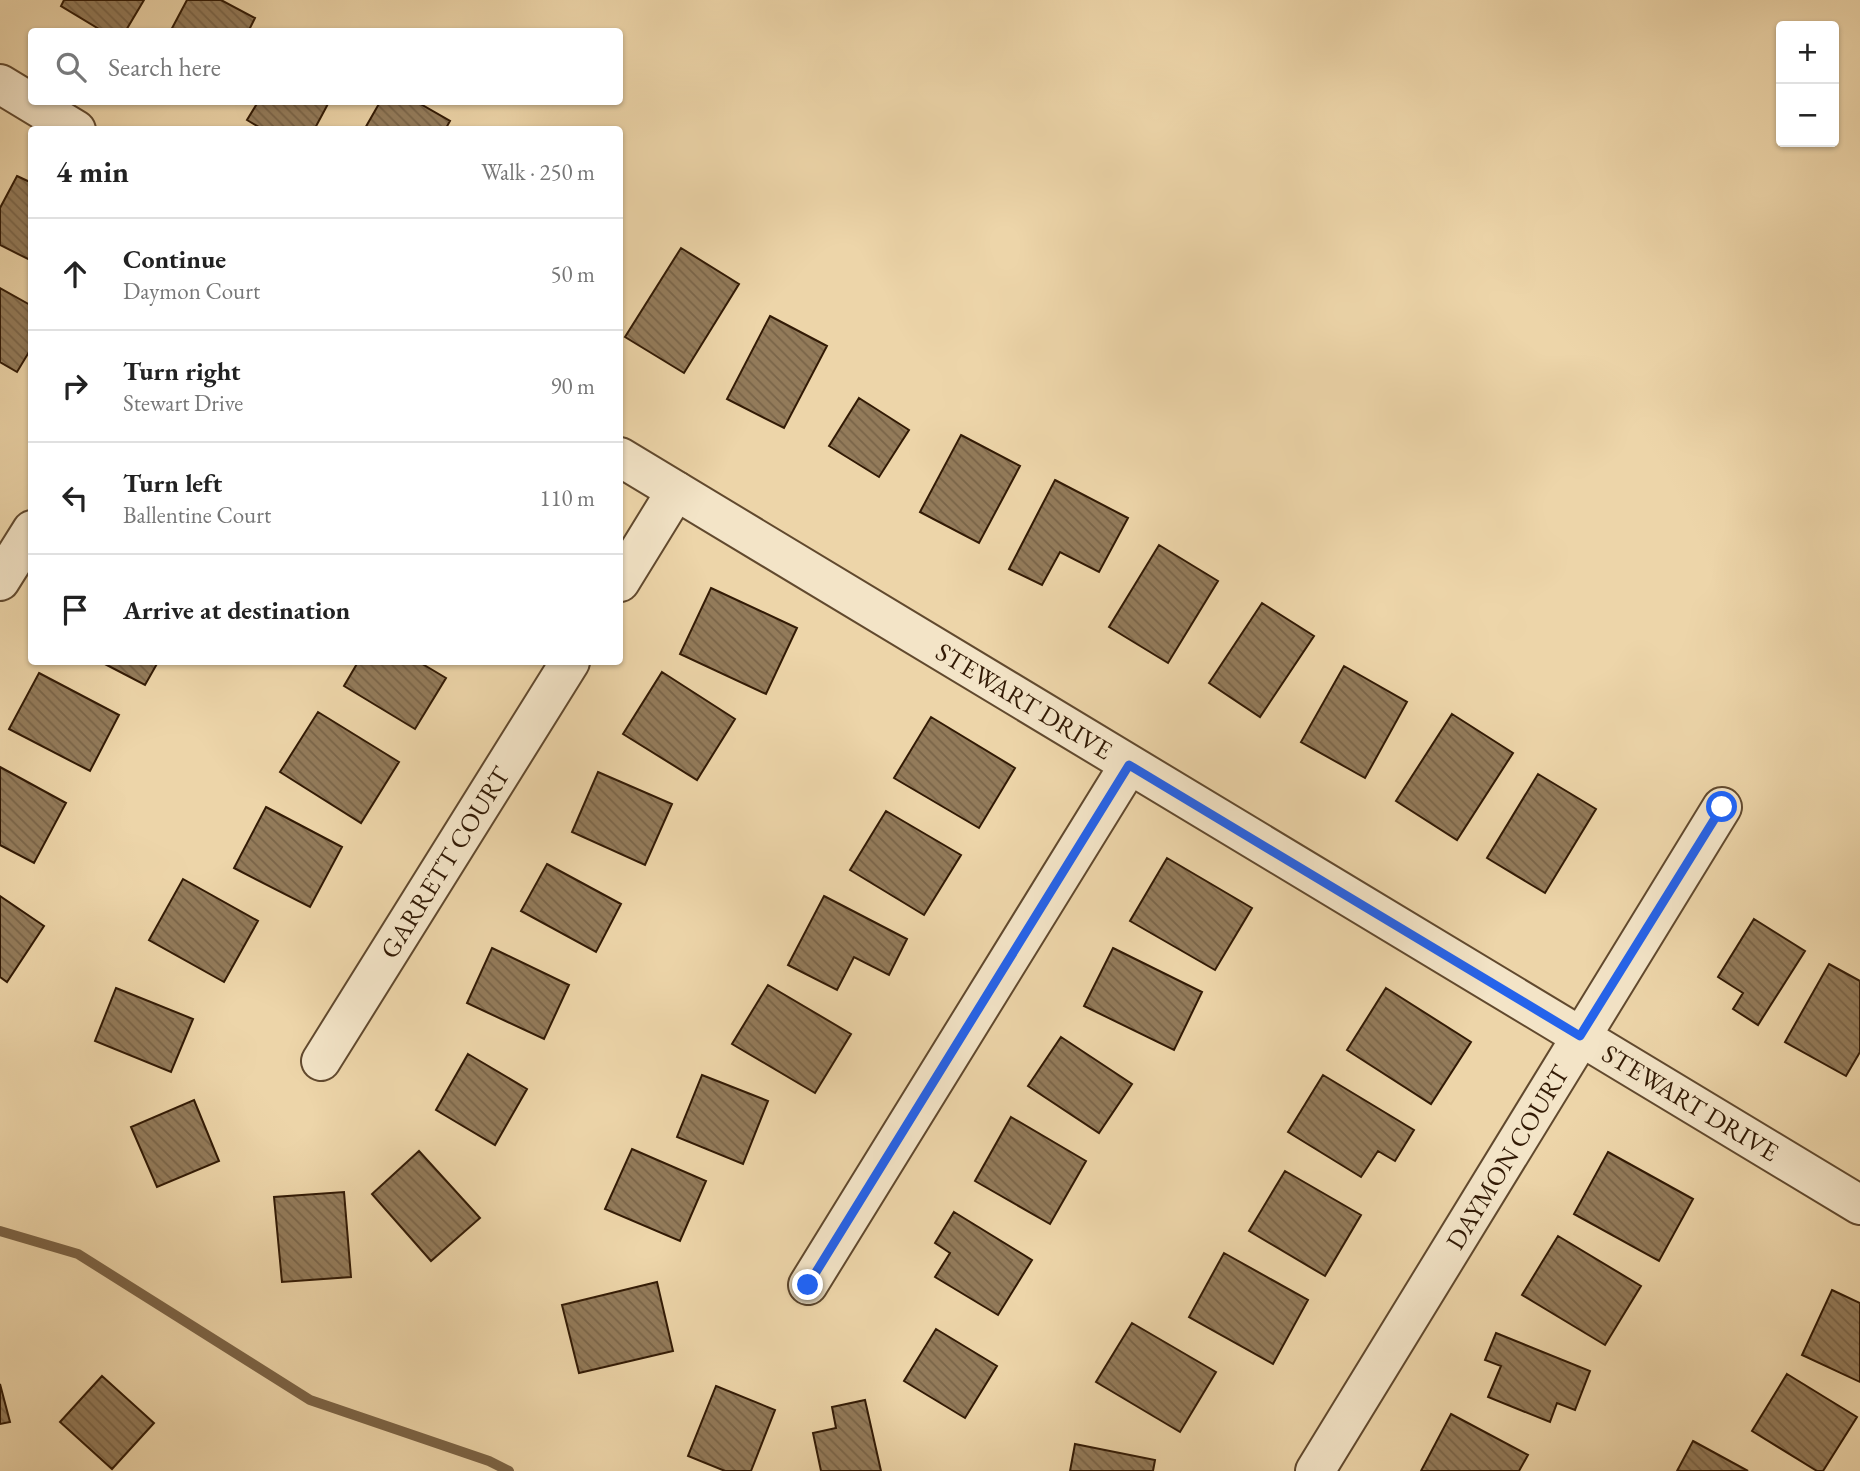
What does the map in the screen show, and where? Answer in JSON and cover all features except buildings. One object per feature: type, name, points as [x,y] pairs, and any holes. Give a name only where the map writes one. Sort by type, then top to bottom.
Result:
[{"type":"street","points":[[0,84],[28,101]]},
{"type":"street","points":[[35,105],[69,126]]},
{"type":"street","name":"STEWART DRIVE","points":[[623,459],[1860,1205]]},
{"type":"street","points":[[623,577],[676,491]]},
{"type":"street","points":[[0,581],[28,536]]},
{"type":"street","name":"GARRETT COURT","points":[[321,1061],[568,665]]},
{"type":"street","points":[[808,1285],[1129,765]]},
{"type":"street","name":"DAYMON COURT","points":[[1315,1471],[1722,807]]},
{"type":"waterway","points":[[0,1231],[78,1254],[310,1400],[489,1461],[509,1471]]},
{"type":"route","points":[[808,1285],[1129,765],[1580,1036],[1722,807]]}]
